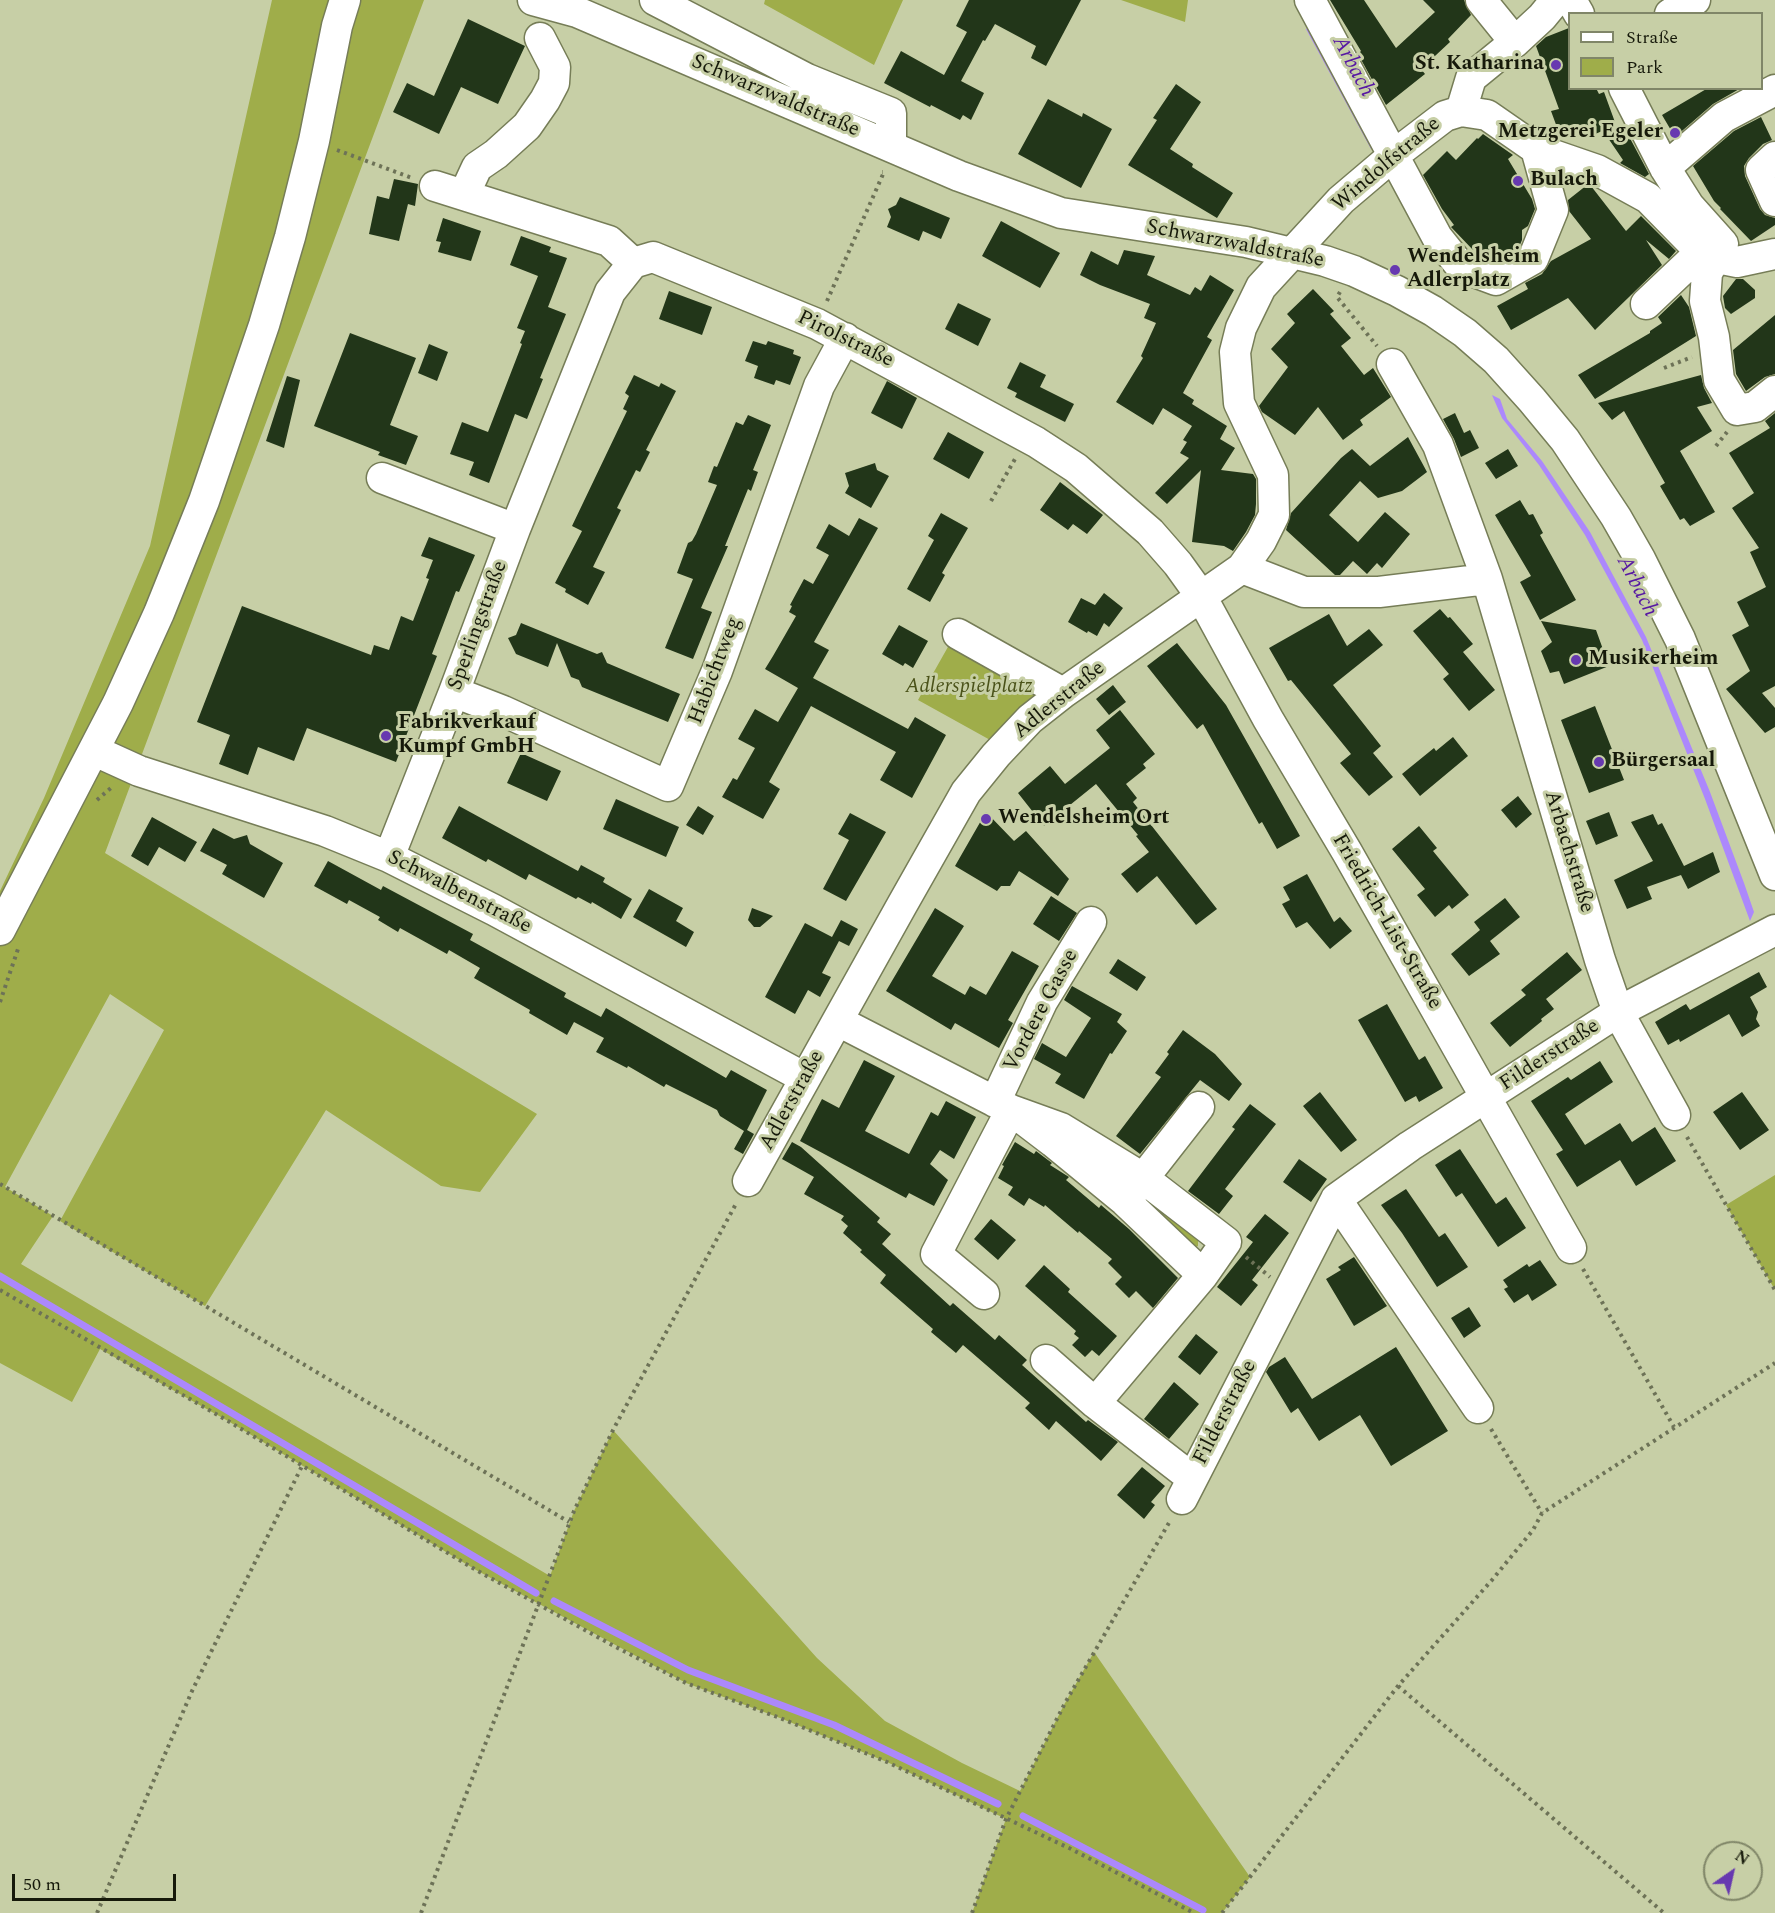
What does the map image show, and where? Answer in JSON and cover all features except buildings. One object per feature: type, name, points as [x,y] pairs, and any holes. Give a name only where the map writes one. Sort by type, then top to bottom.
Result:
[{"type":"street","name":"Schwarzwaldstraße","points":[[533,0],[568,6],[882,157],[959,176],[1061,213],[1246,242],[1293,252],[1354,271],[1433,310],[1465,333],[1496,360],[1532,400],[1570,448],[1616,517],[1680,639],[1775,875]]},
{"type":"street","points":[[655,0],[807,79],[891,113],[882,157]]},
{"type":"street","points":[[1310,0],[1437,237],[1461,267],[1496,280],[1533,259],[1553,210],[1536,149]]},
{"type":"street","points":[[1481,0],[1515,42]]},
{"type":"street","points":[[1461,111],[1471,78],[1515,42],[1542,17],[1556,0]]},
{"type":"street","points":[[1674,12],[1695,0]]},
{"type":"street","points":[[0,930],[94,751],[154,622],[207,491],[264,325],[290,237],[314,141],[339,9]]},
{"type":"street","points":[[464,195],[477,167],[496,154],[527,126],[554,83],[555,67],[540,38]]},
{"type":"street","points":[[1625,90],[1665,168],[1689,206],[1723,244],[1646,304]]},
{"type":"street","points":[[1665,168],[1725,117],[1775,90]]},
{"type":"street","name":"Windolfstraße","points":[[1293,252],[1341,200],[1394,155],[1445,116],[1461,111],[1487,116],[1536,149],[1597,170],[1648,198],[1693,244],[1710,254]]},
{"type":"street","points":[[1775,157],[1761,170],[1775,201]]},
{"type":"street","points":[[435,186],[609,241],[633,263]]},
{"type":"street","name":"Adlerstraße","points":[[748,1181],[966,792],[1030,719],[1063,693],[1242,568],[1261,541],[1274,516],[1274,475],[1239,403],[1235,352],[1241,328],[1261,287],[1293,252]]},
{"type":"street","points":[[1710,254],[1737,262],[1775,254]]},
{"type":"street","points":[[1710,254],[1705,301],[1714,337],[1719,381],[1737,410],[1755,407],[1775,391]]},
{"type":"street","name":"Pirolstraße","points":[[633,263],[653,257],[817,324],[1028,437],[1076,468],[1142,525],[1178,564],[1201,596]]},
{"type":"street","name":"Sperlingstraße","points":[[389,857],[515,529],[610,292],[633,263]]},
{"type":"street","name":"Habichtweg","points":[[454,692],[514,716],[668,786],[717,671],[819,386],[845,338]]},
{"type":"street","name":"Arbachstraße","points":[[1392,364],[1438,445],[1487,579],[1600,960],[1618,1012],[1675,1114]]},
{"type":"street","points":[[382,478],[515,529]]},
{"type":"street","points":[[1242,568],[1304,592],[1379,592],[1487,579]]},
{"type":"street","name":"Friedrich-List-Straße","points":[[1201,596],[1268,719],[1347,852],[1571,1248]]},
{"type":"street","points":[[958,634],[1063,693]]},
{"type":"street","name":"Schwalbenstraße","points":[[94,751],[139,771],[325,831],[389,857],[494,910],[805,1078]]},
{"type":"street","name":"Vordere Gasse","points":[[984,1294],[936,1254],[1003,1106],[1042,1002],[1091,922]]},
{"type":"street","name":"Filderstraße","points":[[1183,1486],[1336,1199],[1410,1146],[1618,1012],[1775,930]]},
{"type":"street","points":[[838,1021],[1003,1106],[1053,1142],[1226,1242],[1203,1275],[1095,1403]]},
{"type":"street","points":[[1134,1190],[1199,1107]]},
{"type":"street","points":[[1134,1190],[1203,1275]]},
{"type":"street","points":[[1336,1199],[1478,1408]]},
{"type":"street","points":[[1046,1360],[1183,1486]]},
{"type":"path","points":[[314,141],[435,186]]},
{"type":"path","points":[[817,324],[884,172],[882,157]]},
{"type":"path","points":[[1354,271],[1336,297],[1367,334]]},
{"type":"path","points":[[991,501],[1028,437]]},
{"type":"path","points":[[1675,1114],[1775,1290]]},
{"type":"path","points":[[421,1913],[540,1605],[569,1522],[613,1430],[748,1181]]},
{"type":"path","points":[[0,1184],[569,1522]]},
{"type":"path","points":[[1226,1242],[1288,1292]]},
{"type":"path","points":[[1571,1248],[1674,1427]]},
{"type":"path","points":[[0,1290],[228,1421],[476,1570],[686,1683],[780,1718],[887,1762],[1071,1849],[1194,1913]]},
{"type":"path","points":[[1222,1913],[1398,1686],[1492,1580],[1533,1530],[1542,1513],[1775,1362]]},
{"type":"path","points":[[1478,1408],[1542,1513]]},
{"type":"path","points":[[97,1913],[192,1691],[302,1466]]},
{"type":"path","points":[[972,1913],[1006,1819],[1065,1703],[1183,1486]]},
{"type":"path","points":[[1398,1686],[1665,1913]]},
{"type":"green space","points":[[272,0],[424,0],[105,853],[537,1114],[480,1192],[441,1186],[326,1110],[205,1306],[60,1221],[164,1030],[110,994],[5,1187],[53,1216],[21,1264],[550,1576],[574,1511],[613,1430],[817,1658],[885,1721],[962,1763],[1020,1791],[1094,1652],[1250,1877],[1222,1913],[972,1913],[1006,1819],[887,1762],[780,1718],[686,1683],[476,1570],[228,1421],[100,1349],[72,1402],[0,1363],[0,891],[44,798],[150,546]]},
{"type":"green space","points":[[765,0],[903,0],[874,65],[764,4]]},
{"type":"green space","points":[[1121,0],[1188,0],[1185,22]]},
{"type":"green space","name":"Adlerspielplatz","points":[[953,638],[1048,691],[992,741],[918,700]]},
{"type":"green space","points":[[1775,1175],[1775,1290],[1726,1205]]},
{"type":"green space","points":[[1154,1201],[1198,1237],[1198,1246],[1194,1248],[1148,1209]]},
{"type":"shaded area","points":[[1312,26],[1377,145],[1371,149],[1306,29]]},
{"type":"shaded area","points":[[1492,395],[1500,399],[1507,419],[1542,461],[1590,532],[1646,637],[1710,792],[1744,883],[1754,912],[1750,921],[1642,640],[1585,535],[1539,465],[1502,418]]},
{"type":"waterway","points":[[0,1276],[536,1593]]},
{"type":"waterway","points":[[554,1601],[688,1670],[834,1725],[998,1804]]},
{"type":"waterway","points":[[1023,1816],[1203,1910]]},
{"type":"place","name":"St. Katharina","points":[[1556,65]]},
{"type":"place","name":"Metzgerei Egeler","points":[[1675,133]]},
{"type":"place","name":"Bulach","points":[[1518,181]]},
{"type":"place","name":"Wendelsheim Adlerplatz","points":[[1395,270]]},
{"type":"place","name":"Musikerheim","points":[[1576,660]]},
{"type":"place","name":"Fabrikverkauf Kumpf GmbH","points":[[386,736]]},
{"type":"place","name":"Bürgersaal","points":[[1599,762]]},
{"type":"place","name":"Wendelsheim Ort","points":[[986,819]]},
{"type":"water label","name":"Arbach","points":[[1352,67]]},
{"type":"water label","name":"Arbach","points":[[1636,587]]}]
